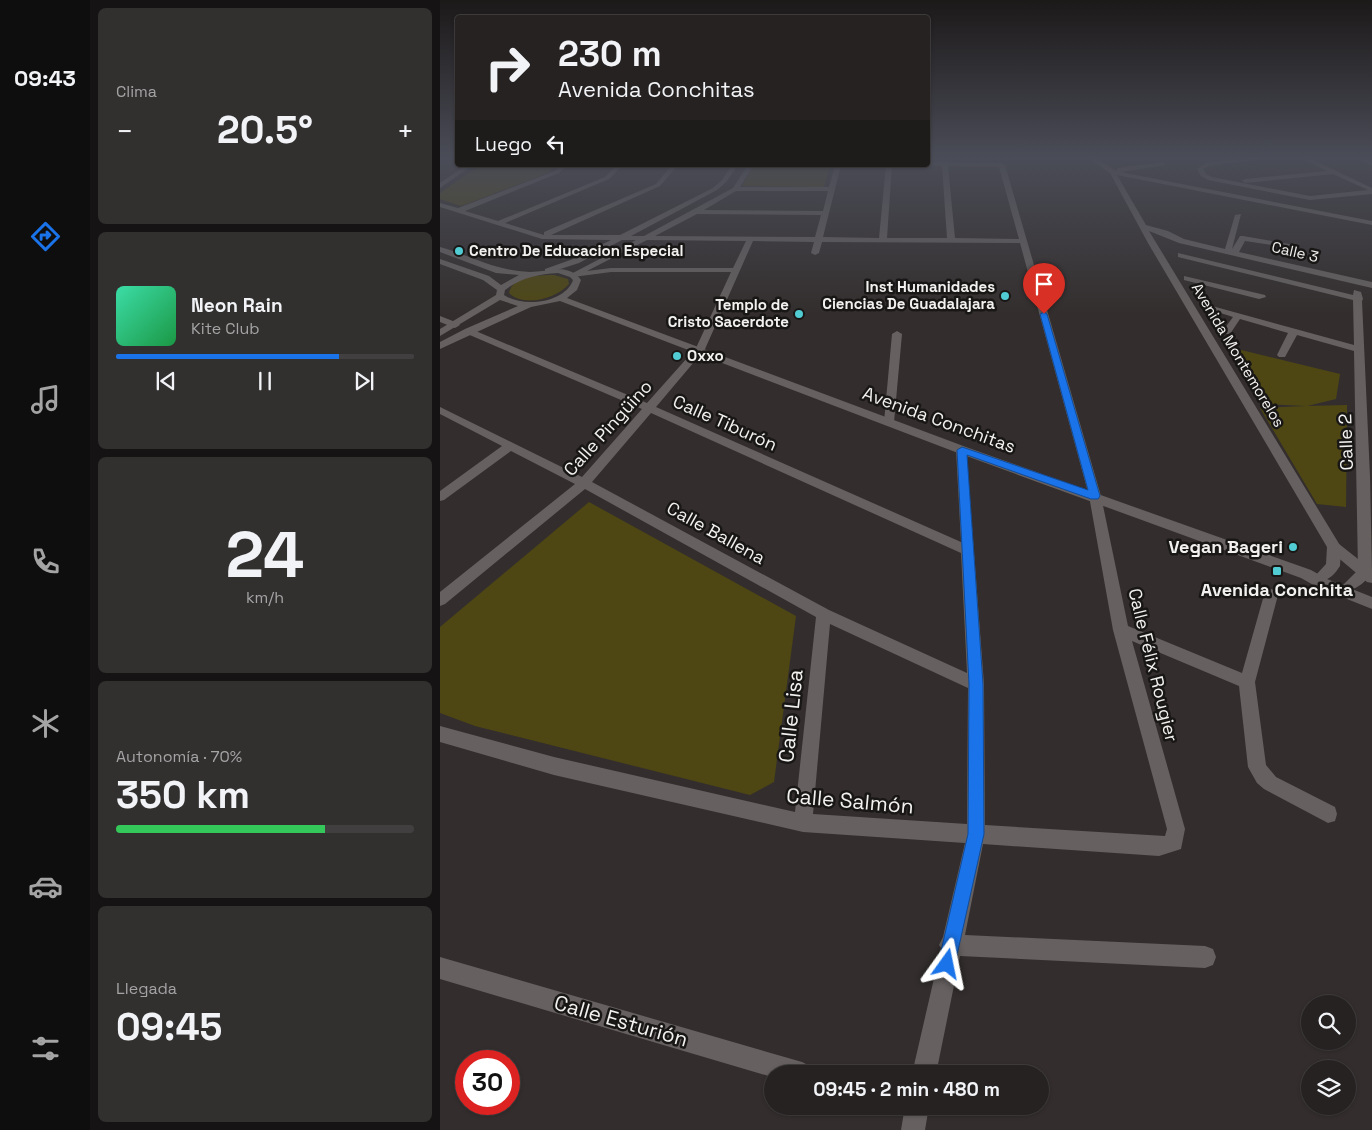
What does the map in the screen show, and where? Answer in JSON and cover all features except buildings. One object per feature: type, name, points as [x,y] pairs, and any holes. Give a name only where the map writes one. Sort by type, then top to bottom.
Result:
[{"type":"street","points":[[453,210],[542,237],[1023,241]]},
{"type":"street","points":[[497,224],[531,210]]},
{"type":"street","points":[[542,237],[603,210]]},
{"type":"street","points":[[440,333],[454,325],[519,277],[548,271],[576,261],[676,210]]},
{"type":"street","points":[[574,276],[700,210]]},
{"type":"street","points":[[815,253],[825,210]]},
{"type":"street","points":[[883,240],[885,210]]},
{"type":"street","points":[[949,210],[951,240]]},
{"type":"street","name":"Calle Félix Rougier","points":[[1014,210],[1095,496],[1121,630],[1176,829],[1174,842]]},
{"type":"street","name":"Avenida Montemorelos","points":[[1134,210],[1334,548]]},
{"type":"street","points":[[1303,210],[1372,223]]},
{"type":"street","points":[[1317,210],[1325,214]]},
{"type":"street","points":[[1328,210],[1341,217]]},
{"type":"street","points":[[696,212],[824,213]]},
{"type":"street","points":[[1231,252],[1239,215]]},
{"type":"street","name":"Calle 3","points":[[1144,227],[1165,233],[1182,241],[1336,280],[1372,285]]},
{"type":"street","name":"Calle Pingüino","points":[[440,600],[584,483],[700,350],[751,238]]},
{"type":"street","points":[[1231,252],[1243,238],[1295,247]]},
{"type":"street","name":"Calle 3","points":[[1152,243],[1182,241]]},
{"type":"street","points":[[440,249],[499,271],[533,273]]},
{"type":"street","points":[[1181,255],[1252,284],[1262,297]]},
{"type":"street","points":[[440,261],[486,278],[509,302],[529,304]]},
{"type":"street","points":[[548,271],[574,276],[611,270],[736,270]]},
{"type":"street","points":[[440,346],[468,331],[529,304],[560,298],[574,289],[577,284],[574,276]]},
{"type":"street","points":[[1188,278],[1315,288],[1358,295],[1372,292]]},
{"type":"street","points":[[1315,288],[1336,280],[1358,295]]},
{"type":"street","name":"Calle 2","points":[[1358,295],[1368,477],[1368,575]]},
{"type":"street","name":"Avenida Conchitas","points":[[560,298],[962,450],[1095,496],[1322,579],[1372,603]]},
{"type":"street","points":[[1210,308],[1360,350]]},
{"type":"street","points":[[1227,332],[1238,316]]},
{"type":"street","points":[[440,319],[454,325]]},
{"type":"street","name":"Calle Tiburón","points":[[468,331],[650,408],[968,550]]},
{"type":"street","points":[[1282,355],[1294,332]]},
{"type":"street","points":[[889,422],[898,334]]},
{"type":"street","name":"Calle Ballena","points":[[441,412],[584,483],[824,614],[976,684]]},
{"type":"street","points":[[440,497],[510,446]]},
{"type":"street","points":[[926,1065],[950,945],[976,834],[976,684],[962,450]]},
{"type":"street","points":[[1334,548],[1368,575],[1350,585]]},
{"type":"street","points":[[1334,548],[1333,566],[1322,579],[1350,585],[1372,594]]},
{"type":"street","points":[[1271,595],[1247,682],[1256,767],[1270,783],[1328,814]]},
{"type":"street","name":"Calle Lisa","points":[[803,822],[824,614]]},
{"type":"street","points":[[1121,630],[1247,682]]},
{"type":"street","name":"Calle Salmón","points":[[440,734],[554,766],[803,822],[1159,846],[1174,842]]},
{"type":"street","points":[[950,945],[1204,957]]},
{"type":"street","name":"Calle Esturión","points":[[440,968],[771,1065]]},
{"type":"shaded area","points":[[554,275],[568,279],[569,284],[549,297],[523,300],[509,293],[511,287],[521,280],[534,276]]},
{"type":"shaded area","points":[[1237,349],[1340,374],[1336,399],[1307,406],[1347,405],[1346,507],[1317,504],[1260,408],[1306,406],[1264,404]]},
{"type":"shaded area","points":[[589,502],[796,616],[774,782],[750,795],[475,726],[440,713],[440,627]]},
{"type":"place","name":"Centro De Educacion Especial","points":[[459,251]]},
{"type":"place","name":"Inst Humanidades Ciencias De Guadalajara","points":[[1005,296]]},
{"type":"place","name":"Templo de Cristo Sacerdote","points":[[799,314]]},
{"type":"place","name":"Oxxo","points":[[677,356]]},
{"type":"place","name":"Vegan Bageri","points":[[1293,547]]},
{"type":"place","name":"Avenida Conchita","points":[[1277,571]]},
{"type":"route","points":[[947,964],[976,834],[976,684],[962,450],[1095,496],[1044,314]]}]
